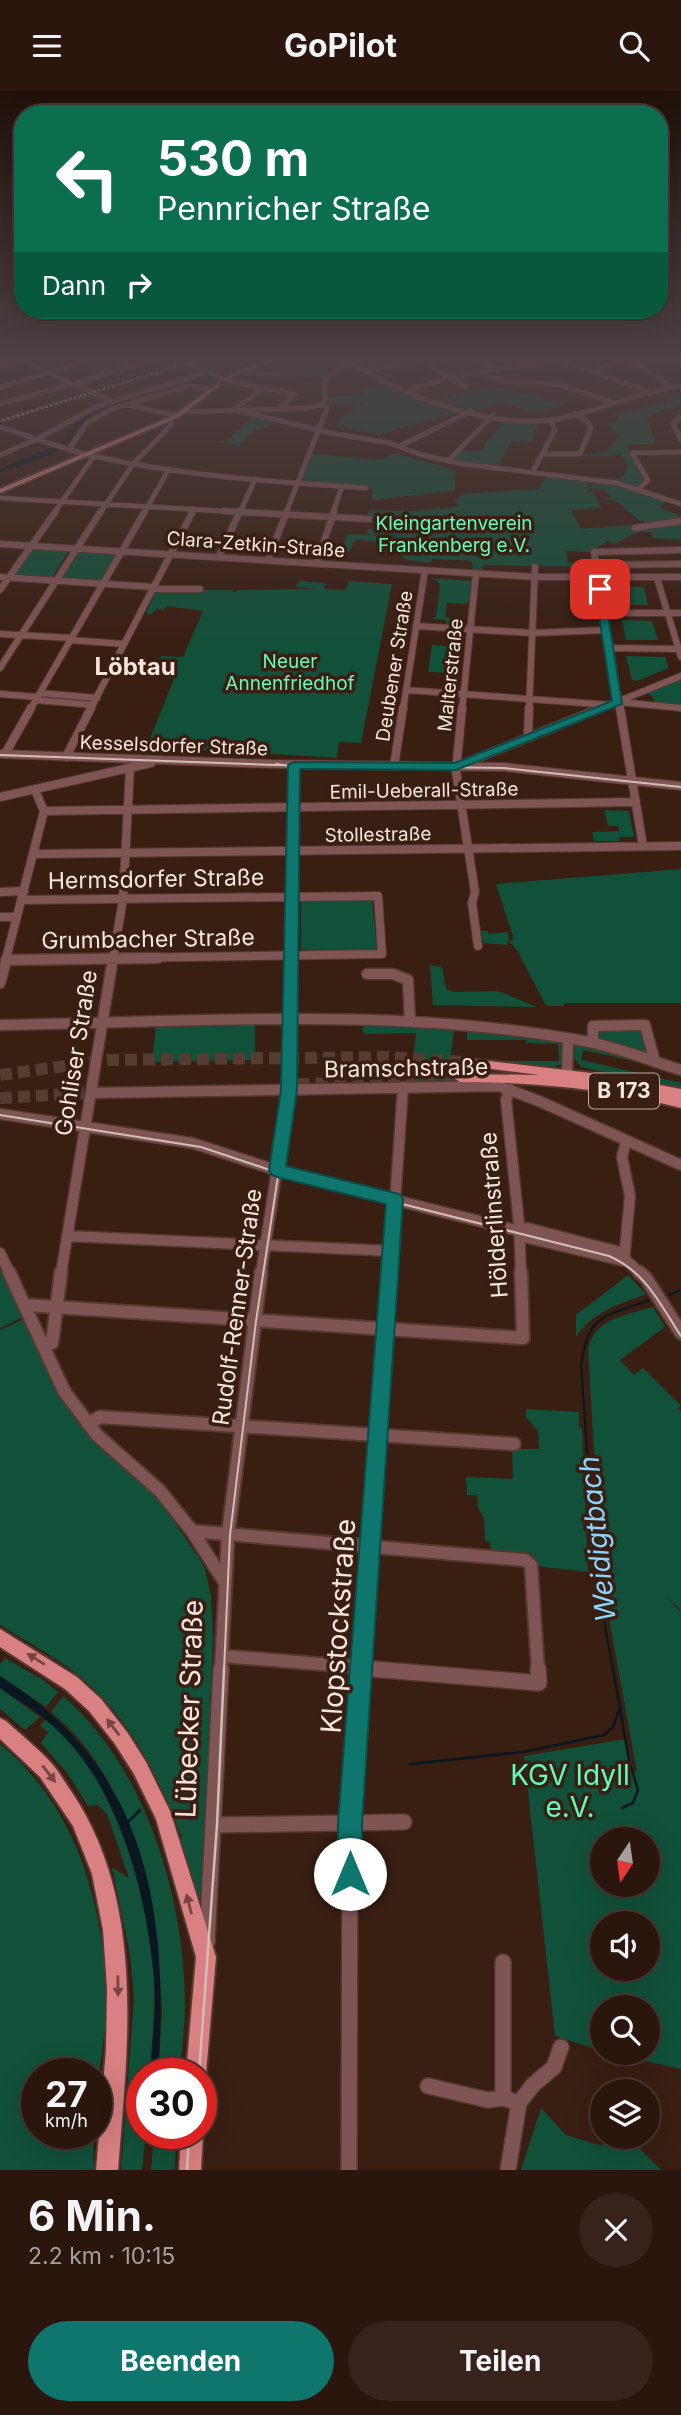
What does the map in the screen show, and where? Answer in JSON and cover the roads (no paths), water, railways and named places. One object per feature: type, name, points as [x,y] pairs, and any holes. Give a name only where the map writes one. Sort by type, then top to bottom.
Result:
[{"type":"main road","points":[[0,491],[97,452]]},
{"type":"main road","name":"B 173","points":[[463,1062],[681,1094]]},
{"type":"main road","name":"B 173","points":[[460,1078],[567,1078],[681,1103]]},
{"type":"main road","points":[[0,1637],[71,1683],[95,1705],[121,1738],[146,1779],[164,1817],[206,1958]]},
{"type":"main road","points":[[0,1727],[23,1744],[47,1770],[79,1817],[100,1867],[112,1912],[117,1954],[119,2019],[107,2170]]},
{"type":"main road","name":"Lübecker Straße","points":[[197,2058],[206,1958]]},
{"type":"main road","points":[[190,2170],[191,2149]]},
{"type":"street","points":[[81,452],[169,469],[298,484],[366,488]]},
{"type":"street","points":[[0,668],[104,504],[144,452]]},
{"type":"street","points":[[268,560],[310,452]]},
{"type":"street","points":[[419,452],[448,461],[617,483],[681,504]]},
{"type":"street","points":[[448,461],[457,452]]},
{"type":"street","points":[[532,473],[544,454],[581,452]]},
{"type":"street","points":[[639,489],[648,480],[632,453],[680,452]]},
{"type":"street","points":[[0,590],[62,502],[91,455]]},
{"type":"street","points":[[2,754],[38,697],[169,469]]},
{"type":"street","points":[[219,557],[255,479]]},
{"type":"street","points":[[317,563],[342,486]]},
{"type":"street","points":[[0,498],[369,519]]},
{"type":"street","points":[[66,757],[194,509]]},
{"type":"street","points":[[635,528],[681,521]]},
{"type":"street","name":"Clara-Zetkin-Straße","points":[[0,544],[533,577],[681,577]]},
{"type":"street","points":[[643,846],[615,703],[593,552],[681,550]]},
{"type":"street","points":[[596,565],[681,564]]},
{"type":"street","points":[[531,737],[528,735],[535,567]]},
{"type":"street","name":"Deubener Straße","points":[[394,766],[425,570]]},
{"type":"street","name":"Malterstraße","points":[[476,573],[456,767],[475,892],[472,902],[478,946]]},
{"type":"street","points":[[0,577],[200,589]]},
{"type":"street","points":[[609,648],[680,653],[657,578]]},
{"type":"street","points":[[603,613],[681,613]]},
{"type":"street","points":[[416,626],[533,633],[606,630]]},
{"type":"street","points":[[0,634],[126,642]]},
{"type":"street","points":[[456,767],[681,676]]},
{"type":"street","points":[[406,690],[681,708]]},
{"type":"street","points":[[0,694],[95,701]]},
{"type":"street","name":"Kesselsdorfer Straße","points":[[2,754],[294,765],[509,768],[681,786]]},
{"type":"street","points":[[0,797],[166,760]]},
{"type":"street","points":[[291,897],[294,765]]},
{"type":"street","name":"Gohliser Straße","points":[[52,1343],[55,1308],[123,899],[130,768]]},
{"type":"street","points":[[0,983],[44,811],[35,790]]},
{"type":"street","name":"Emil-Ueberall-Straße","points":[[44,811],[636,802]]},
{"type":"street","name":"Stollestraße","points":[[33,854],[681,846]]},
{"type":"street","name":"Hermsdorfer Straße","points":[[0,892],[123,899],[378,896],[382,954],[291,955]]},
{"type":"street","name":"Rudolf-Renner-Straße","points":[[224,1581],[254,1321],[289,1090],[291,897]]},
{"type":"street","points":[[0,917],[17,917]]},
{"type":"street","name":"Grumbacher Straße","points":[[6,960],[291,955]]},
{"type":"street","points":[[367,974],[393,974],[408,981],[410,1021]]},
{"type":"street","points":[[0,1025],[375,1019],[410,1021],[593,1043],[680,1067]]},
{"type":"street","points":[[593,1043],[593,1025],[645,1025],[655,1062]]},
{"type":"street","points":[[567,1078],[568,1039]]},
{"type":"street","name":"Bramschstraße","points":[[91,1093],[493,1085],[510,1089],[681,1165]]},
{"type":"street","name":"Klopstockstraße","points":[[349,2170],[350,1823],[403,1087]]},
{"type":"street","name":"Hölderlinstraße","points":[[386,1329],[523,1338],[519,1231],[506,1100],[510,1089]]},
{"type":"street","points":[[0,1114],[192,1143],[277,1170],[519,1231],[528,1238],[624,1261],[651,1285],[681,1333]]},
{"type":"street","points":[[624,1261],[629,1209],[622,1157],[626,1141]]},
{"type":"street","points":[[67,1235],[391,1251]]},
{"type":"street","name":"Lübecker Straße","points":[[0,1253],[64,1391],[88,1424],[160,1491],[192,1531],[224,1581],[215,1825],[206,1958]]},
{"type":"street","points":[[24,1305],[386,1329]]},
{"type":"street","points":[[88,1424],[100,1417],[514,1444]]},
{"type":"street","points":[[192,1531],[525,1560],[529,1562],[532,1570],[540,1683],[223,1656]]},
{"type":"street","points":[[215,1825],[404,1822]]},
{"type":"street","points":[[503,1962],[511,2101],[508,2170]]},
{"type":"street","points":[[428,2086],[488,2101],[511,2101],[554,2067],[561,2047]]},
{"type":"water","points":[[40,452],[54,452],[0,472],[0,469]]},
{"type":"water","points":[[0,1676],[50,1713],[89,1755],[118,1800],[139,1849],[152,1901],[159,1956],[159,2058],[151,2058],[154,1978],[144,1910],[136,1875],[112,1809],[76,1750],[46,1720],[0,1688]]},
{"type":"waterway","name":"Weidigtbach","points":[[669,1295],[681,1290]]},
{"type":"waterway","name":"Weidigtbach","points":[[613,1670],[596,1577],[581,1365],[588,1335],[601,1319],[649,1300]]},
{"type":"waterway","name":"Weidigtbach","points":[[613,1669],[629,1760],[638,1790],[633,1803],[622,1808]]},
{"type":"waterway","points":[[410,1764],[523,1752],[604,1735],[613,1727],[619,1710]]},
{"type":"waterway","points":[[126,1824],[140,1810]]},
{"type":"tunnel","points":[[0,1075],[108,1060],[386,1057],[463,1062]]},
{"type":"tunnel","points":[[280,1085],[460,1078]]},
{"type":"tunnel","points":[[0,1098],[101,1092]]},
{"type":"tram line","points":[[0,755],[283,765]]},
{"type":"tram line","points":[[276,764],[283,765]]},
{"type":"tram line","points":[[300,765],[308,764]]},
{"type":"tram line","points":[[283,765],[300,765]]},
{"type":"tram line","points":[[283,765],[289,766],[294,772]]},
{"type":"tram line","points":[[294,772],[296,766],[300,765]]},
{"type":"tram line","points":[[300,765],[504,768],[681,787]]},
{"type":"tram line","points":[[278,1173],[291,1090],[294,772]]},
{"type":"tram line","points":[[292,777],[294,772]]},
{"type":"tram line","points":[[0,1115],[201,1147],[278,1173]]},
{"type":"tram line","points":[[224,1670],[230,1535],[256,1321],[278,1173]]},
{"type":"tram line","points":[[278,1173],[609,1256],[643,1280],[681,1336]]},
{"type":"tram line","points":[[200,2058],[217,1825],[224,1669]]},
{"type":"tram line","points":[[187,2170],[188,2149]]},
{"type":"district","name":"Löbtau","points":[[135,667]]},
{"type":"park label","name":"Kleingartenverein Frankenberg e.V.","points":[[454,534]]},
{"type":"park label","name":"Neuer Annenfriedhof","points":[[290,672]]},
{"type":"park label","name":"KGV Idyll e.V.","points":[[570,1791]]}]
